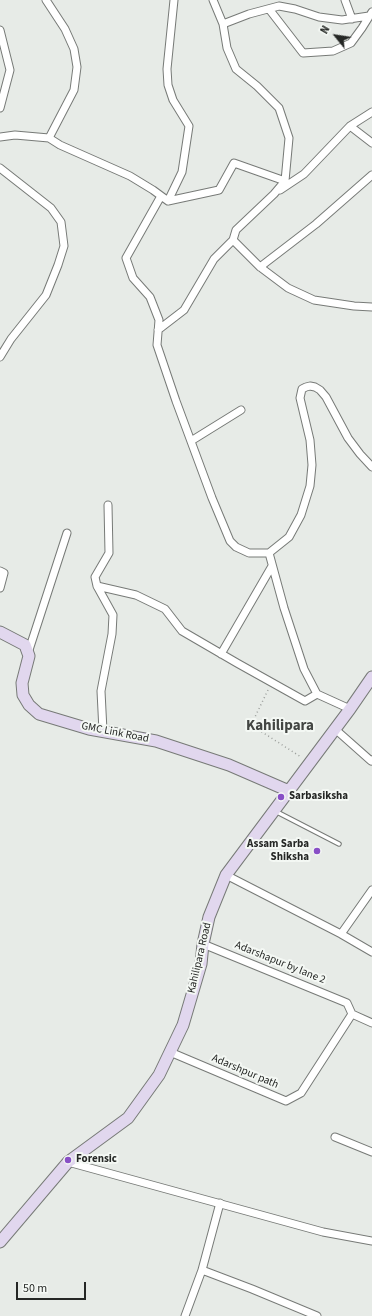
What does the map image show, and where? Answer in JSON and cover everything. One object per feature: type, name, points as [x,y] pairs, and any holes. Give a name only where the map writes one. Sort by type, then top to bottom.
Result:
[{"type":"main road","points":[[0,632],[25,645],[28,653]]},
{"type":"main road","name":"GMC Link Road","points":[[28,653],[29,656],[22,683],[23,695],[29,705],[40,714],[89,729],[156,741],[228,765],[288,791]]},
{"type":"main road","name":"Kahilipara Road","points":[[0,1242],[68,1162],[128,1118],[159,1076],[183,1025],[201,964],[203,944],[209,917],[226,875],[350,709],[372,677]]},
{"type":"street","points":[[46,0],[65,29],[74,49],[78,67],[74,90],[49,138]]},
{"type":"street","points":[[168,201],[182,172],[189,126],[173,100],[168,85],[167,68],[174,0]]},
{"type":"street","points":[[158,330],[184,310],[214,259],[234,240],[236,230],[274,194],[285,181],[290,138],[279,108],[257,86],[236,69],[227,48],[223,24],[213,0]]},
{"type":"street","points":[[345,0],[352,19]]},
{"type":"street","points":[[223,24],[249,14],[279,6],[319,17],[342,20],[371,14]]},
{"type":"street","points":[[269,9],[304,53],[333,51],[351,43],[371,14]]},
{"type":"street","points":[[0,30],[10,70],[0,108]]},
{"type":"street","points":[[274,194],[304,174],[350,126],[372,112]]},
{"type":"street","points":[[350,126],[372,144]]},
{"type":"street","points":[[0,137],[15,135],[49,138],[60,145],[130,176],[168,201],[219,190],[234,163],[285,181]]},
{"type":"street","points":[[0,168],[51,208],[61,222],[64,246],[46,295],[11,339],[0,357]]},
{"type":"street","points":[[260,268],[316,224],[372,175]]},
{"type":"street","points":[[161,196],[126,258],[133,278],[150,297],[159,320],[157,345],[191,441],[230,541],[236,547],[249,553],[269,553],[289,536],[301,515],[310,486],[312,465],[310,440],[300,398],[302,389],[310,386],[320,390],[323,393],[348,438],[372,467]]},
{"type":"street","points":[[234,240],[260,268],[288,288],[314,300],[372,307]]},
{"type":"street","points":[[191,441],[241,410]]},
{"type":"street","points":[[104,731],[101,691],[112,634],[113,615],[97,586],[95,578],[109,553],[108,505]]},
{"type":"street","points":[[28,653],[67,533]]},
{"type":"street","points":[[269,553],[304,669],[317,694],[350,709]]},
{"type":"street","points":[[220,654],[272,566]]},
{"type":"street","points":[[0,571],[4,573],[0,588]]},
{"type":"street","points":[[97,586],[136,595],[165,609],[182,631],[305,701],[317,694]]},
{"type":"street","points":[[335,729],[371,761],[372,760]]},
{"type":"street","points":[[226,875],[341,934],[372,952]]},
{"type":"street","points":[[341,934],[372,890]]},
{"type":"street","name":"Adarshapur by lane 2","points":[[203,944],[348,1003],[352,1014]]},
{"type":"street","points":[[352,1014],[372,1024]]},
{"type":"street","name":"Adarshpur path","points":[[170,1052],[286,1101],[301,1093],[352,1014]]},
{"type":"street","points":[[335,1137],[372,1152]]},
{"type":"street","points":[[68,1162],[323,1232],[372,1241]]},
{"type":"street","points":[[185,1316],[202,1270],[220,1203]]},
{"type":"street","points":[[202,1270],[317,1316]]},
{"type":"lane","points":[[274,811],[339,844]]},
{"type":"path","points":[[271,683],[254,721],[262,732],[304,760]]},
{"type":"place","name":"Sarbasiksha","points":[[281,797]]},
{"type":"place","name":"Assam Sarba Shiksha","points":[[317,851]]},
{"type":"place","name":"Forensic","points":[[68,1160]]},
{"type":"district","name":"Kahilipara","points":[[280,727]]}]
